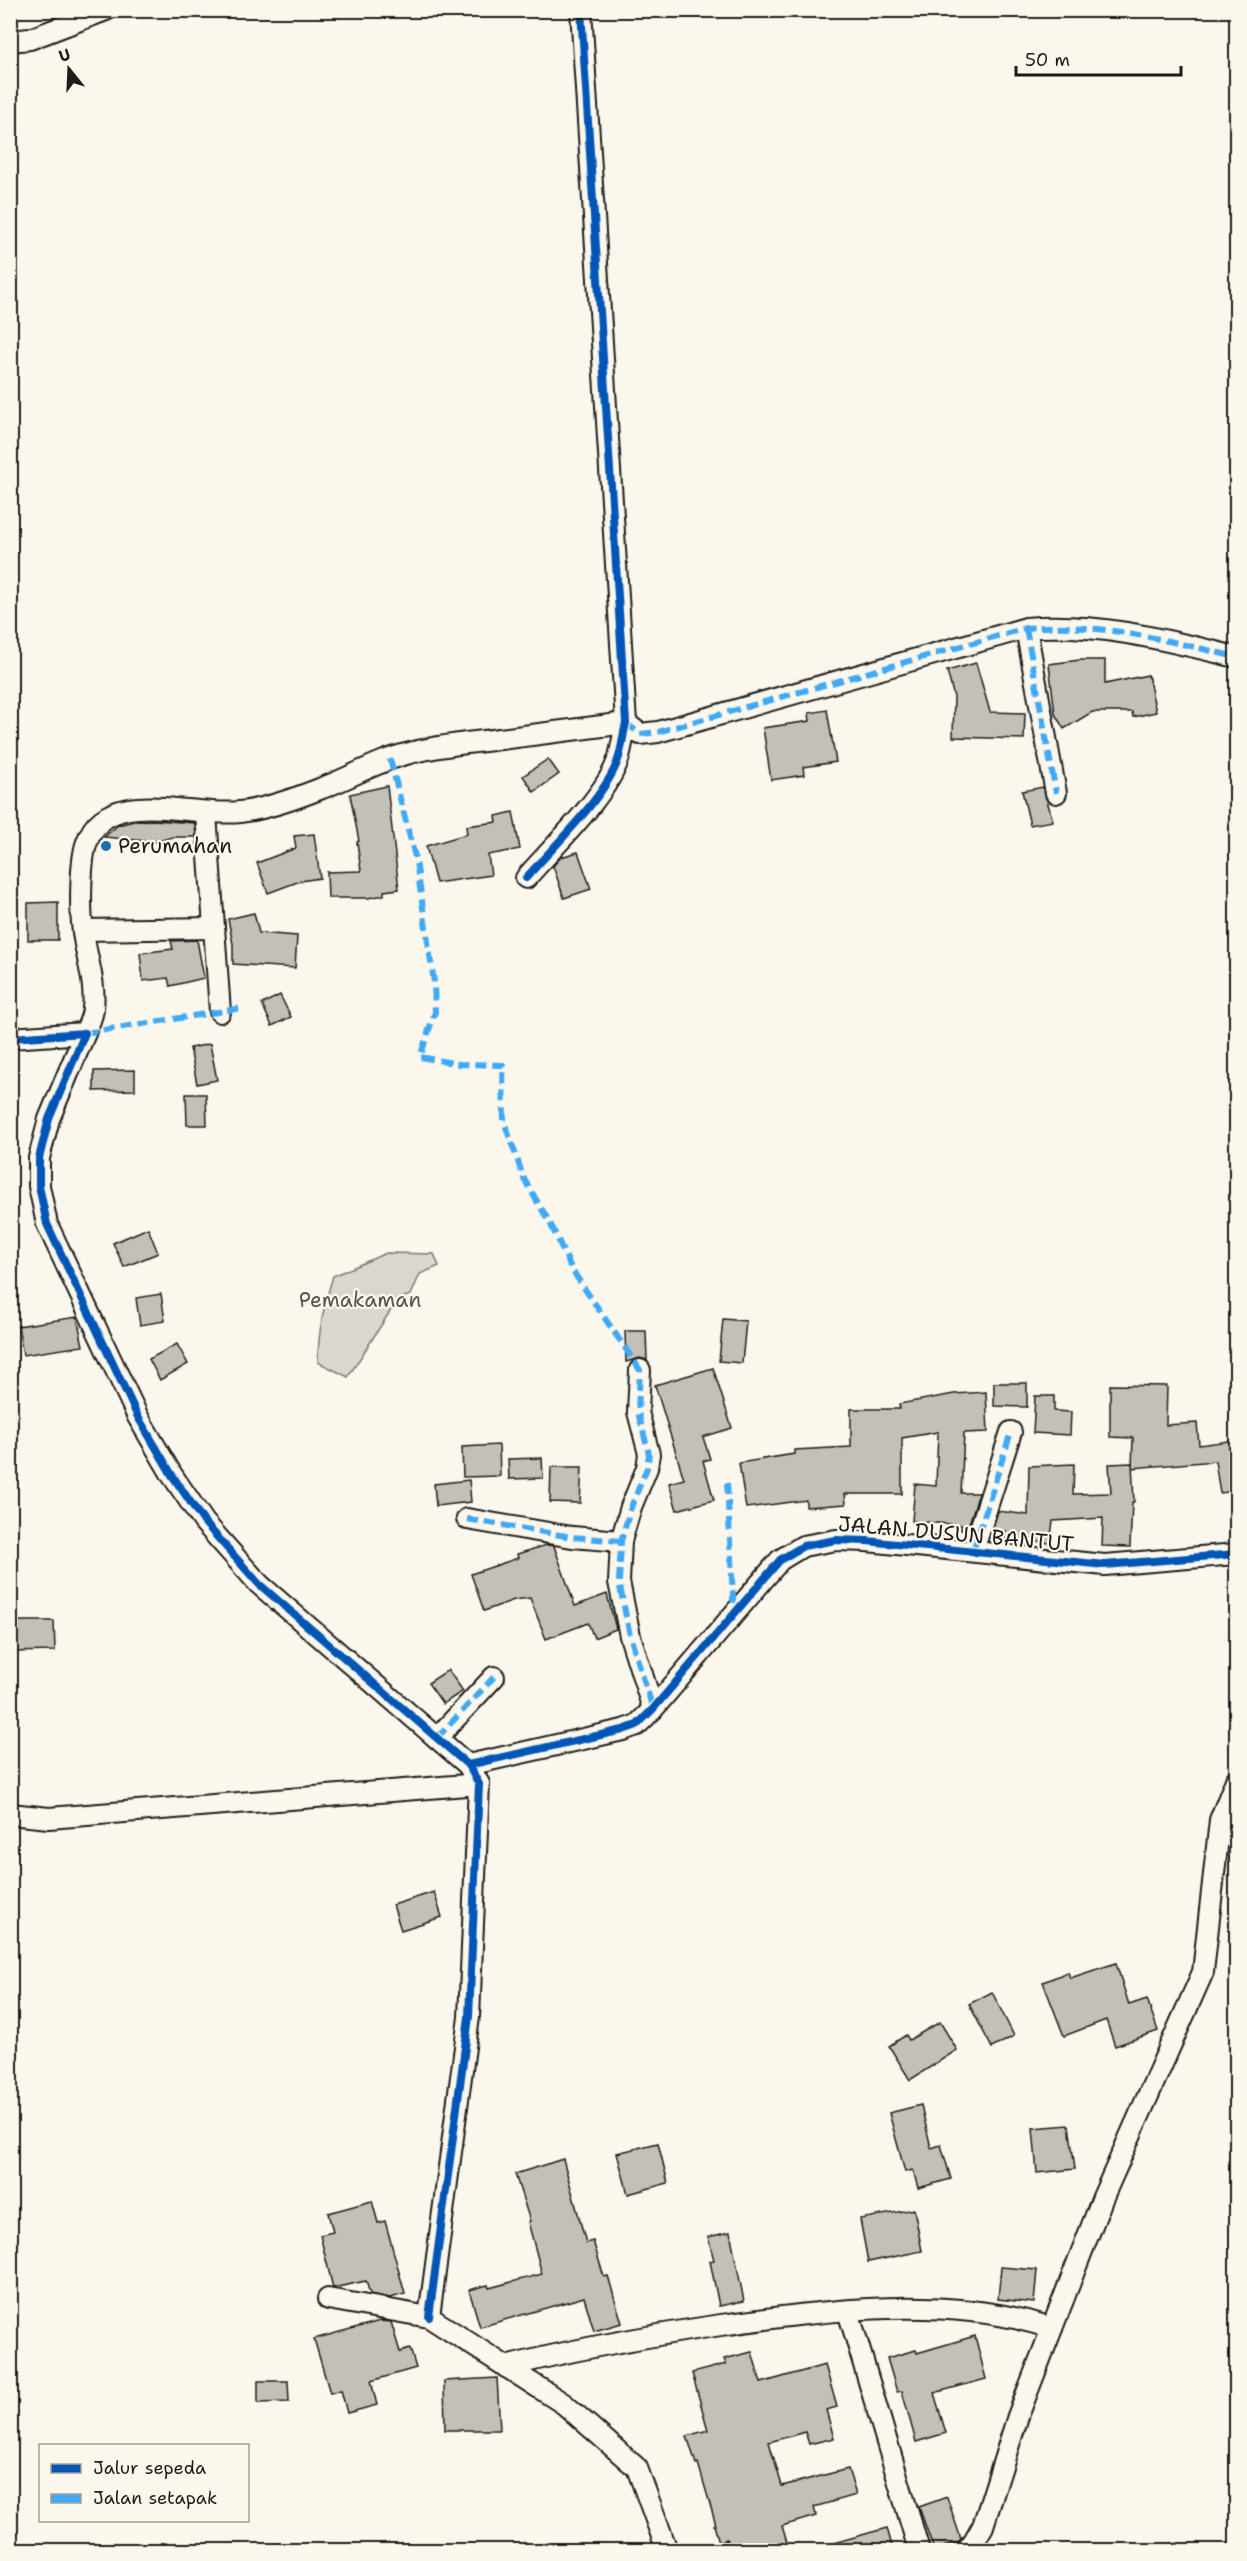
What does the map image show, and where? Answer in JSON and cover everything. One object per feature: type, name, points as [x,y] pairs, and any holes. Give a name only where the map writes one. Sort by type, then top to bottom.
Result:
[{"type":"street","points":[[526,878],[597,796],[610,777],[618,760],[626,723],[581,10]]},
{"type":"street","points":[[10,41],[30,39],[94,13]]},
{"type":"street","points":[[429,2317],[469,2017],[479,1784],[468,1765],[259,1584],[204,1522],[172,1475],[138,1417],[47,1224],[39,1186],[39,1158],[49,1119],[93,1011],[94,989],[82,930],[82,876],[87,842],[98,823],[124,808],[147,807],[206,814],[240,812],[323,788],[379,763],[410,753],[626,723],[640,734],[658,732],[1026,628],[1059,625],[1134,632],[1236,657]]},
{"type":"street","points":[[1026,628],[1056,793]]},
{"type":"street","points":[[206,814],[220,1012]]},
{"type":"street","points":[[82,930],[214,928]]},
{"type":"street","points":[[10,1038],[85,1034]]},
{"type":"street","points":[[640,1370],[638,1412],[649,1454],[647,1468],[631,1507],[621,1541],[619,1582],[630,1636],[653,1709]]},
{"type":"street","points":[[974,1551],[1011,1432]]},
{"type":"street","points":[[467,1519],[572,1537],[621,1541]]},
{"type":"street","name":"JALAN DUSUN BANTUT","points":[[468,1765],[637,1725],[780,1560],[803,1546],[836,1540],[974,1551],[1105,1565],[1236,1554]]},
{"type":"street","points":[[437,1738],[494,1677]]},
{"type":"street","points":[[967,2550],[983,2526],[1018,2416],[1103,2197],[1203,1972],[1220,1820],[1236,1780]]},
{"type":"street","points":[[10,1814],[27,1817],[61,1817],[479,1784]]},
{"type":"street","points":[[328,2299],[429,2317],[564,2404],[637,2468],[667,2550]]},
{"type":"street","points":[[506,2367],[583,2347],[658,2333],[797,2313],[933,2309],[1022,2318],[1052,2328]]},
{"type":"street","points":[[848,2311],[919,2550]]},
{"type":"green space","name":"Pemakaman","points":[[386,1253],[434,1254],[439,1266],[420,1274],[411,1295],[398,1299],[348,1377],[318,1362],[322,1318],[333,1276]]},
{"type":"building","points":[[1105,660],[1105,684],[1148,675],[1156,712],[1133,717],[1132,712],[1092,712],[1064,729],[1055,714],[1049,664]]},
{"type":"building","points":[[976,663],[990,712],[1025,713],[1024,739],[953,737],[954,697],[947,671]]},
{"type":"building","points":[[827,710],[836,762],[803,767],[804,775],[771,780],[763,728],[810,721],[809,713]]},
{"type":"building","points":[[548,759],[559,774],[534,792],[523,776]]},
{"type":"building","points":[[387,786],[399,889],[384,891],[384,895],[368,898],[328,898],[327,872],[361,871],[357,842],[359,841],[350,794]]},
{"type":"building","points":[[1043,787],[1053,821],[1030,825],[1022,791]]},
{"type":"building","points":[[513,812],[520,849],[488,855],[491,875],[436,883],[426,846],[467,834],[466,826],[497,822],[496,816]]},
{"type":"building","name":"Perumahan","points":[[153,820],[195,823],[196,837],[172,837],[156,842],[104,837],[118,825]]},
{"type":"building","points":[[314,834],[320,878],[300,881],[268,893],[257,863],[296,848],[294,836]]},
{"type":"building","points":[[578,852],[591,889],[564,898],[553,866],[561,857]]},
{"type":"building","points":[[58,902],[58,940],[28,940],[28,903]]},
{"type":"building","points":[[254,913],[259,933],[297,936],[295,968],[233,964],[233,944],[228,919]]},
{"type":"building","points":[[197,940],[204,978],[170,986],[168,978],[143,981],[140,953],[173,949],[171,941]]},
{"type":"building","points":[[280,995],[291,1017],[272,1026],[262,1004]]},
{"type":"building","points":[[210,1044],[217,1080],[197,1084],[190,1048]]},
{"type":"building","points":[[135,1070],[135,1090],[94,1091],[94,1071]]},
{"type":"building","points":[[186,1094],[206,1094],[207,1125],[187,1125]]},
{"type":"building","points":[[148,1228],[158,1253],[124,1267],[113,1243]]},
{"type":"building","points":[[161,1294],[165,1321],[140,1325],[136,1298]]},
{"type":"building","points":[[77,1317],[83,1346],[23,1355],[18,1326]]},
{"type":"building","points":[[723,1319],[746,1321],[742,1363],[719,1361]]},
{"type":"building","points":[[625,1331],[646,1331],[647,1360],[640,1358],[626,1362]]},
{"type":"building","points":[[177,1344],[188,1364],[160,1380],[149,1359]]},
{"type":"building","points":[[713,1368],[732,1428],[703,1437],[710,1459],[703,1461],[714,1500],[677,1510],[669,1483],[684,1479],[655,1385]]},
{"type":"building","points":[[994,1383],[1027,1383],[1027,1407],[994,1406]]},
{"type":"building","points":[[1110,1385],[1167,1386],[1166,1425],[1197,1423],[1199,1445],[1236,1440],[1236,1491],[1220,1493],[1215,1461],[1132,1468],[1133,1438],[1110,1437]]},
{"type":"building","points":[[986,1392],[988,1432],[964,1433],[961,1493],[979,1493],[967,1530],[961,1530],[961,1525],[912,1521],[915,1484],[936,1486],[938,1432],[902,1438],[902,1494],[845,1494],[846,1504],[806,1507],[806,1500],[746,1508],[739,1463],[794,1454],[794,1450],[851,1447],[851,1409],[900,1409],[899,1404],[954,1394]]},
{"type":"building","points":[[1035,1396],[1054,1396],[1054,1411],[1071,1412],[1070,1435],[1033,1433]]},
{"type":"building","points":[[499,1445],[500,1476],[463,1477],[462,1447]]},
{"type":"building","points":[[542,1458],[543,1478],[509,1479],[508,1459]]},
{"type":"building","points":[[1132,1463],[1134,1502],[1132,1502],[1130,1547],[1102,1546],[1103,1518],[1053,1521],[1050,1543],[1005,1538],[1006,1531],[992,1531],[998,1511],[1028,1515],[1029,1466],[1074,1464],[1073,1494],[1111,1493],[1109,1464]]},
{"type":"building","points":[[551,1467],[582,1467],[580,1503],[550,1502]]},
{"type":"building","points":[[469,1480],[471,1502],[436,1506],[434,1484]]},
{"type":"building","points":[[547,1545],[554,1546],[575,1606],[607,1594],[616,1629],[594,1638],[588,1623],[546,1639],[530,1598],[514,1600],[484,1611],[471,1574],[518,1558],[517,1554]]},
{"type":"building","points":[[10,1621],[54,1621],[55,1651],[10,1652]]},
{"type":"building","points":[[448,1670],[463,1691],[443,1704],[428,1683]]},
{"type":"building","points":[[434,1892],[442,1917],[401,1930],[393,1905]]},
{"type":"building","points":[[1116,1963],[1129,2005],[1147,1999],[1158,2031],[1115,2046],[1106,2020],[1064,2036],[1043,1982],[1068,1972],[1070,1978]]},
{"type":"building","points":[[992,1992],[1014,2036],[992,2048],[969,2004]]},
{"type":"building","points":[[940,2022],[957,2050],[910,2080],[889,2046],[906,2035],[909,2040]]},
{"type":"building","points":[[921,2105],[931,2148],[941,2145],[951,2179],[918,2188],[913,2170],[905,2172],[889,2113]]},
{"type":"building","points":[[1069,2125],[1075,2169],[1037,2173],[1033,2128]]},
{"type":"building","points":[[658,2143],[668,2183],[628,2194],[617,2153]]},
{"type":"building","points":[[563,2159],[586,2243],[593,2241],[604,2277],[608,2276],[622,2323],[594,2331],[584,2297],[480,2327],[469,2290],[488,2285],[489,2288],[542,2274],[528,2222],[530,2221],[515,2174]]},
{"type":"building","points":[[372,2201],[378,2223],[385,2221],[405,2294],[390,2298],[370,2294],[366,2281],[333,2288],[320,2235],[333,2232],[328,2213]]},
{"type":"building","points":[[914,2209],[922,2251],[868,2262],[860,2219]]},
{"type":"building","points":[[730,2232],[744,2301],[719,2306],[710,2261],[714,2260],[708,2237]]},
{"type":"building","points":[[1001,2267],[1037,2270],[1034,2303],[998,2299]]},
{"type":"building","points":[[380,2321],[391,2322],[400,2352],[410,2349],[416,2368],[371,2381],[377,2405],[347,2413],[341,2390],[330,2393],[314,2339]]},
{"type":"building","points":[[975,2336],[986,2379],[934,2393],[946,2433],[916,2442],[902,2391],[897,2392],[887,2358],[916,2350],[917,2353]]},
{"type":"building","points":[[752,2352],[761,2383],[825,2365],[837,2407],[826,2410],[834,2438],[809,2444],[805,2432],[769,2442],[782,2486],[848,2469],[856,2495],[814,2507],[816,2516],[782,2526],[788,2546],[772,2550],[731,2550],[727,2539],[719,2542],[698,2463],[696,2464],[687,2436],[708,2430],[692,2373],[726,2364],[724,2359]]},
{"type":"building","points":[[497,2378],[500,2430],[445,2430],[444,2381]]},
{"type":"building","points":[[258,2381],[288,2381],[289,2402],[258,2403]]},
{"type":"building","points":[[947,2497],[961,2539],[934,2550],[919,2507]]},
{"type":"building","points":[[887,2528],[893,2550],[826,2550],[826,2545]]},
{"type":"marked path","points":[[87,10],[89,17]]},
{"type":"marked path","points":[[1026,628],[1056,793]]},
{"type":"marked path","points":[[626,723],[640,734],[658,732],[1026,628],[1106,630],[1236,657]]},
{"type":"marked path","points":[[390,759],[416,861],[434,982],[435,1012],[420,1057],[459,1064],[503,1065],[504,1121],[524,1179],[551,1225],[572,1270],[640,1370],[638,1412],[649,1454],[647,1468],[631,1507],[621,1541],[619,1582],[630,1636],[653,1709]]},
{"type":"marked path","points":[[85,1033],[243,1008]]},
{"type":"marked path","points":[[973,1551],[1011,1432]]},
{"type":"marked path","points":[[727,1483],[734,1615]]},
{"type":"marked path","points":[[467,1519],[572,1537],[621,1541]]},
{"type":"marked path","points":[[437,1738],[494,1677]]},
{"type":"cycle path","points":[[526,878],[577,821],[612,774],[621,751],[626,723],[581,10]]},
{"type":"cycle path","points":[[10,1038],[85,1033],[49,1119],[39,1158],[39,1186],[47,1224],[138,1417],[172,1475],[204,1522],[259,1584],[468,1765],[479,1784],[469,2017],[429,2317]]},
{"type":"cycle path","points":[[468,1765],[637,1725],[780,1560],[803,1546],[836,1540],[867,1541],[1105,1565],[1236,1554]]},
{"type":"place","name":"Perumahan","points":[[106,846]]}]
